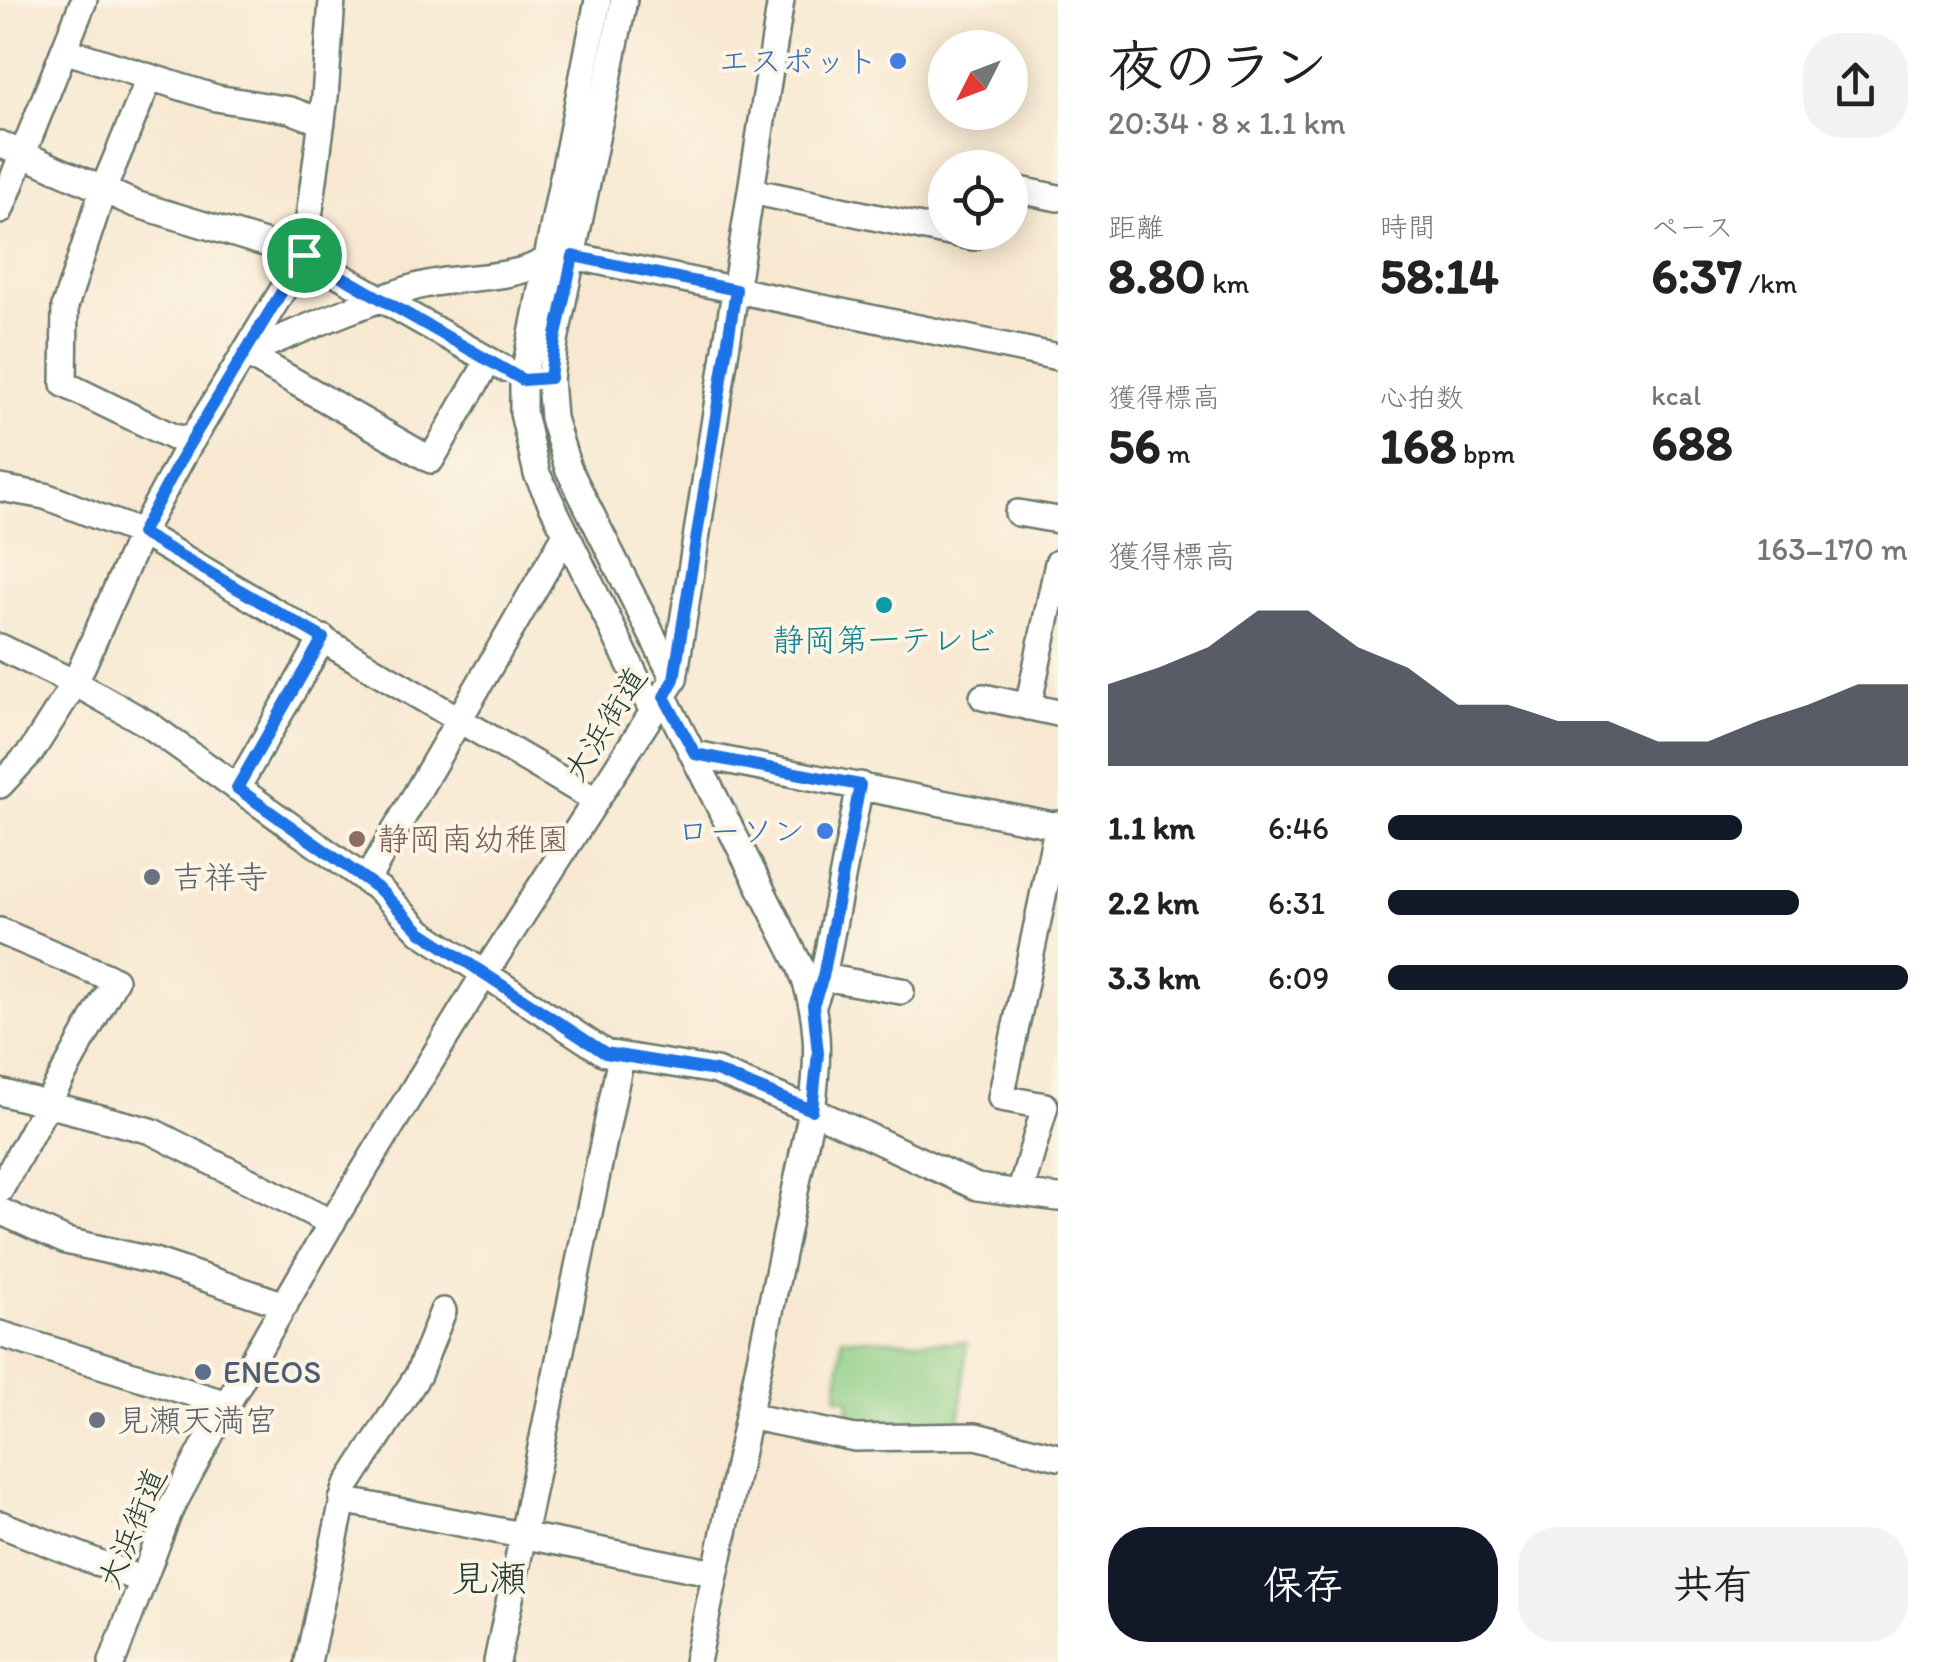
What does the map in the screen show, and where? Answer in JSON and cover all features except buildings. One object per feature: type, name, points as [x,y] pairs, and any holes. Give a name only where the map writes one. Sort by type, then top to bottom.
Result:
[{"type":"street","points":[[0,212],[11,149],[64,50],[84,0]]},
{"type":"street","points":[[0,785],[31,752],[74,683],[141,533],[192,440],[304,255],[322,122],[332,0]]},
{"type":"street","points":[[598,0],[523,380],[528,445],[537,474],[566,534],[664,696],[788,940],[813,1005],[818,1053],[812,1110],[697,1662]]},
{"type":"street","points":[[624,0],[550,378],[553,418],[568,468],[664,696]]},
{"type":"street","name":"大浜街道","points":[[112,1662],[169,1512],[226,1404],[486,974],[664,696],[736,290],[782,0]]},
{"type":"street","points":[[64,50],[216,98],[290,110],[322,122]]},
{"type":"street","points":[[150,77],[103,190],[65,306],[64,384],[173,437],[192,440]]},
{"type":"street","points":[[11,149],[168,216],[304,255],[523,380],[550,378]]},
{"type":"street","points":[[751,191],[928,228]]},
{"type":"street","points":[[1028,192],[1058,198]]},
{"type":"street","points":[[573,256],[1058,356]]},
{"type":"street","points":[[246,353],[412,287],[455,277],[521,272],[547,259]]},
{"type":"street","points":[[246,353],[432,460],[489,360]]},
{"type":"street","points":[[0,488],[46,496],[141,533],[596,800]]},
{"type":"street","points":[[1018,513],[1058,520]]},
{"type":"street","points":[[366,881],[566,534]]},
{"type":"street","points":[[1028,707],[1058,564]]},
{"type":"street","points":[[237,788],[323,638]]},
{"type":"street","points":[[0,647],[148,724],[366,881],[421,932],[605,1053],[716,1071],[812,1110],[977,1186],[1058,1198]]},
{"type":"street","points":[[982,697],[1058,714]]},
{"type":"street","points":[[695,754],[1058,826],[1046,947],[1002,1098],[1045,1106],[1021,1190]]},
{"type":"street","points":[[813,1005],[823,977],[860,785]]},
{"type":"street","points":[[0,932],[115,980],[0,1190]]},
{"type":"street","points":[[823,977],[902,992]]},
{"type":"street","points":[[497,1662],[621,1057]]},
{"type":"street","points":[[0,1092],[151,1131],[332,1223]]},
{"type":"street","points":[[0,1211],[66,1240],[154,1261],[285,1305]]},
{"type":"street","points":[[308,1662],[346,1487],[418,1375],[443,1310]]},
{"type":"street","points":[[0,1334],[226,1404]]},
{"type":"street","points":[[748,1416],[854,1438],[976,1436],[1058,1457]]},
{"type":"street","points":[[342,1500],[715,1573]]},
{"type":"street","points":[[0,1524],[142,1580]]},
{"type":"green space","points":[[842,1338],[967,1343],[959,1429],[847,1427],[849,1399],[837,1397]]},
{"type":"place","name":"エスポット","points":[[898,61]]},
{"type":"place","name":"静岡第一テレビ","points":[[884,605]]},
{"type":"place","name":"ローソン","points":[[825,831]]},
{"type":"place","name":"静岡南幼稚園","points":[[357,839]]},
{"type":"place","name":"吉祥寺","points":[[152,877]]},
{"type":"place","name":"ENEOS","points":[[203,1372]]},
{"type":"place","name":"見瀬天満宮","points":[[97,1420]]},
{"type":"district","name":"見瀬","points":[[489,1578]]},
{"type":"route","points":[[304,255],[523,380],[550,378],[573,256],[736,290],[674,679],[664,697],[695,754],[860,785],[823,977],[813,1005],[818,1053],[812,1110],[716,1071],[605,1053],[421,932],[380,890],[237,788],[323,638],[141,533],[187,448],[304,255]]}]
